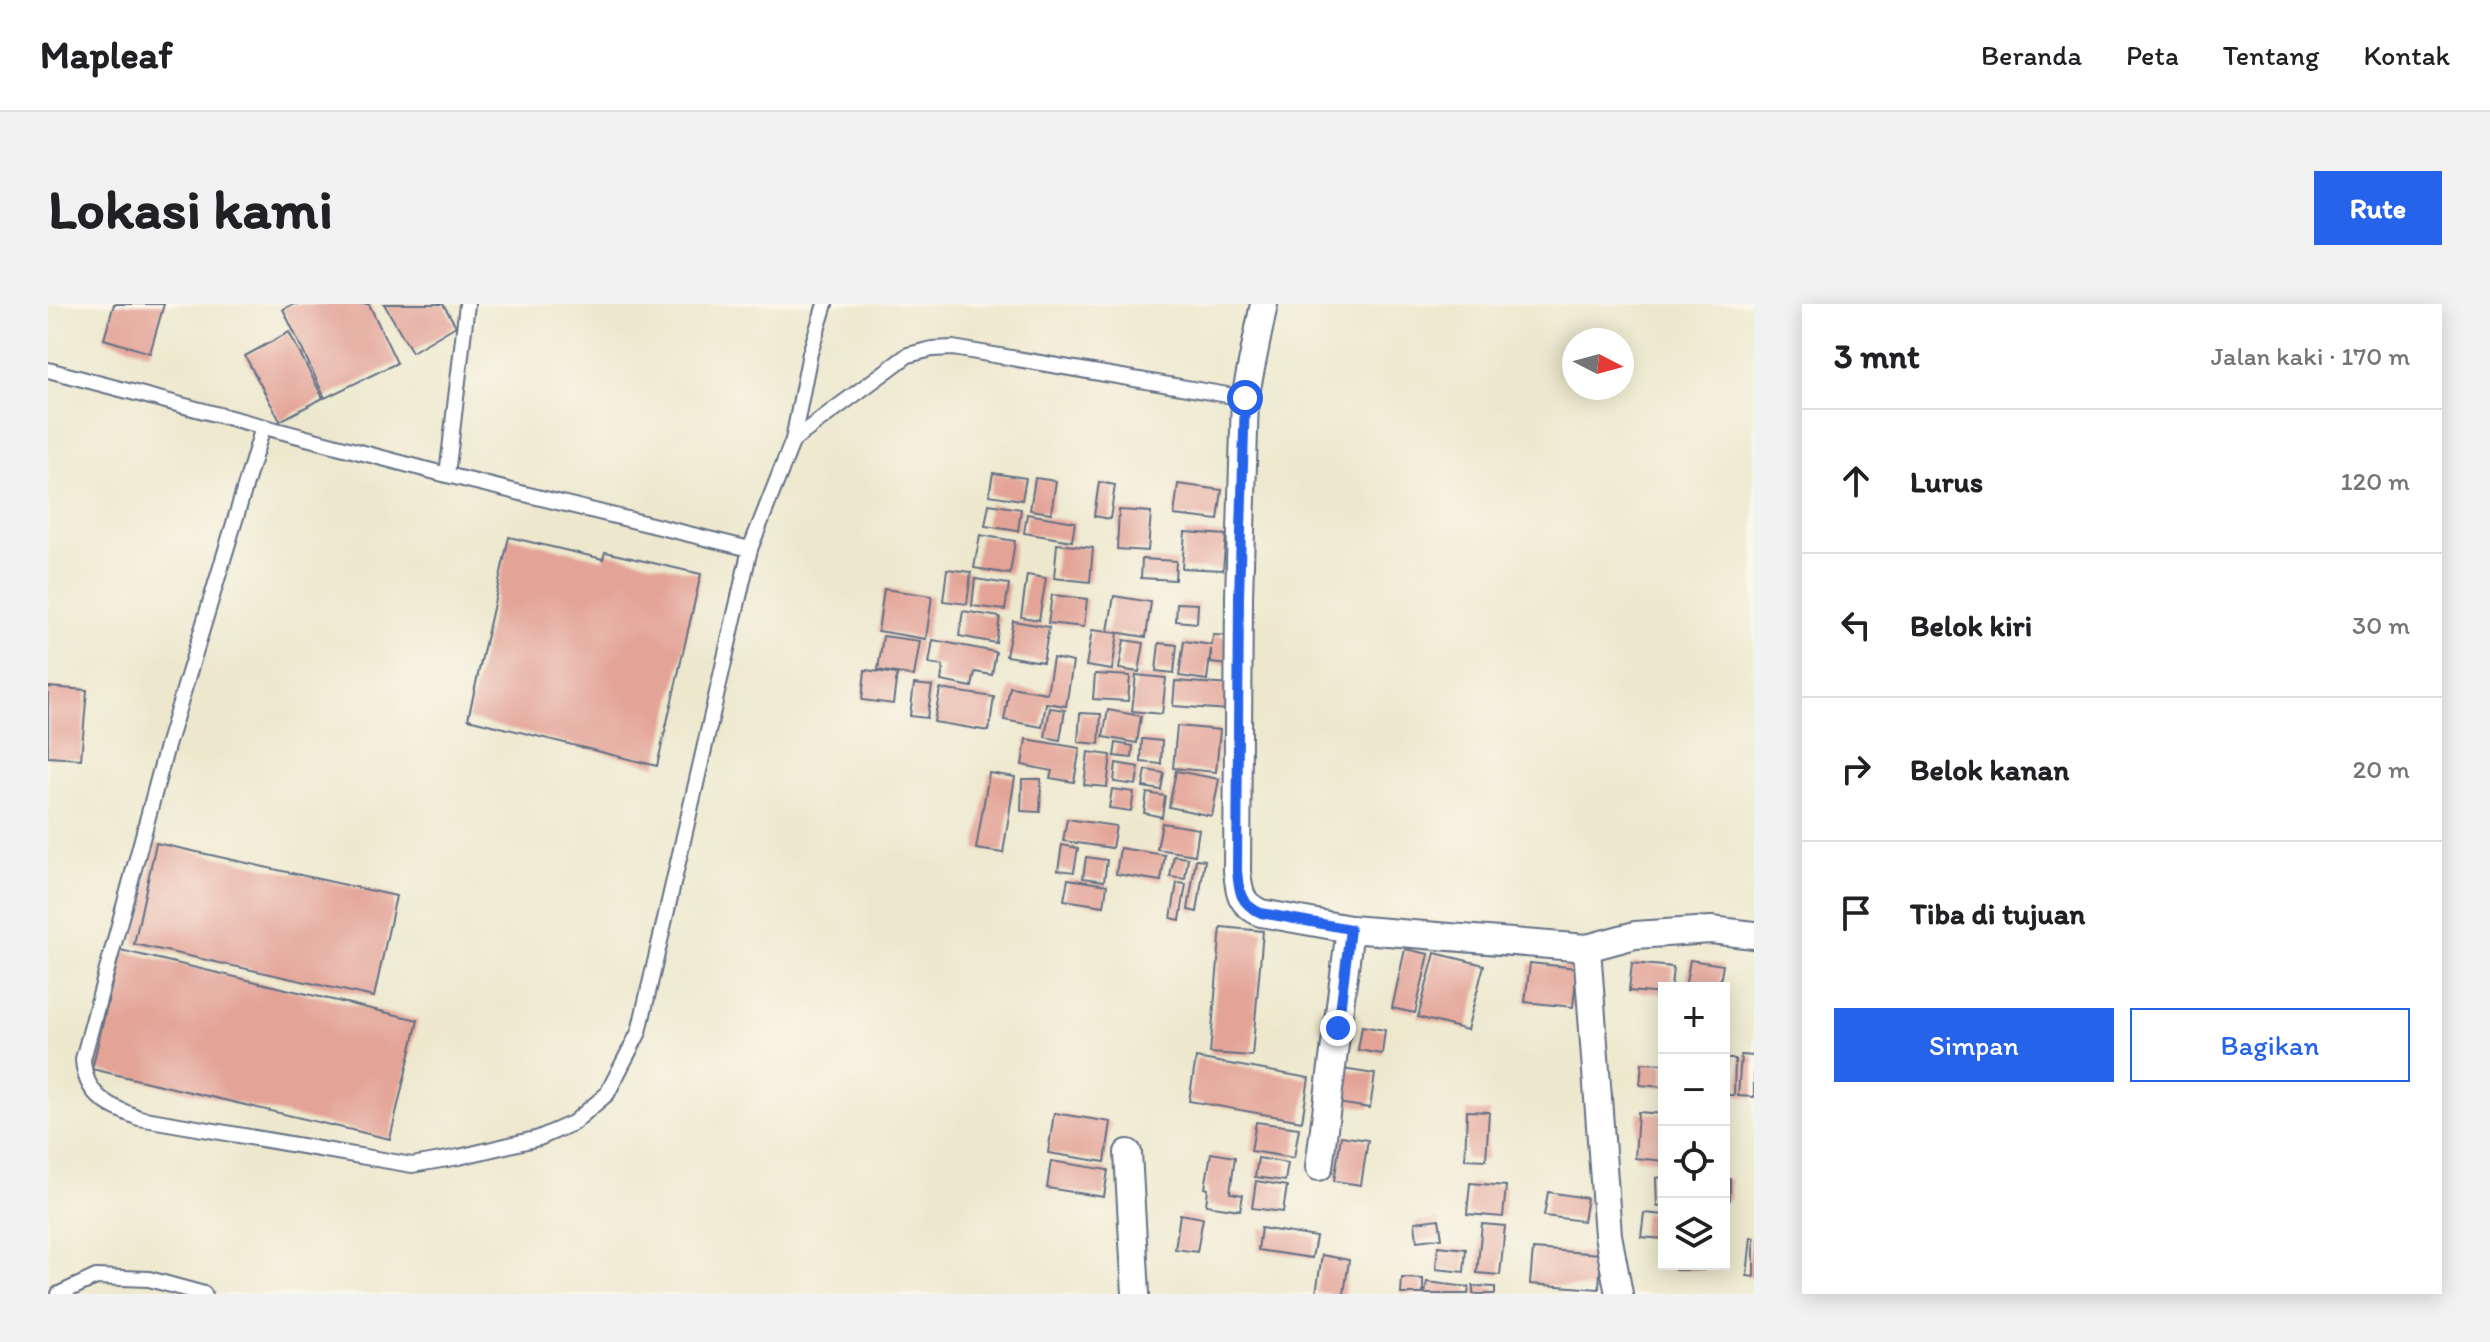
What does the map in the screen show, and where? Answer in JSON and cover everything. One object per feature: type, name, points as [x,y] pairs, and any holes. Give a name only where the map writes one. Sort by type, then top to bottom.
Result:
[{"type":"street","points":[[1264,304],[1245,398],[1239,597],[1237,871],[1239,895],[1248,908],[1350,929],[1587,948],[1635,935],[1711,930],[1754,935]]},
{"type":"street","points":[[1319,1167],[1350,929]]},
{"type":"street","points":[[1587,948],[1608,1235],[1619,1294]]},
{"type":"street","points":[[1128,1153],[1136,1294]]},
{"type":"lane","points":[[447,475],[467,304]]},
{"type":"lane","points":[[263,427],[167,746],[83,1059],[84,1075],[91,1090],[110,1106],[139,1118],[412,1165],[459,1157],[539,1138],[573,1123],[607,1094],[639,1032],[750,549],[793,440],[810,353],[825,304]]},
{"type":"lane","points":[[793,440],[908,355],[932,349],[953,348],[1245,398]]},
{"type":"lane","points":[[48,370],[447,475],[750,549]]},
{"type":"lane","points":[[59,1294],[96,1277],[149,1279],[204,1294]]},
{"type":"building","points":[[114,304],[164,304],[150,353],[104,339]]},
{"type":"building","points":[[294,304],[369,304],[397,363],[325,398],[283,309]]},
{"type":"building","points":[[384,304],[443,304],[456,326],[412,352]]},
{"type":"building","points":[[289,332],[323,398],[280,421],[245,356]]},
{"type":"building","points":[[993,473],[1026,478],[1022,500],[989,495]]},
{"type":"building","points":[[1035,478],[1056,481],[1051,513],[1030,510]]},
{"type":"building","points":[[1099,482],[1115,485],[1110,519],[1094,516]]},
{"type":"building","points":[[1178,484],[1222,490],[1218,520],[1174,515]]},
{"type":"building","points":[[989,504],[1021,509],[1018,531],[985,526]]},
{"type":"building","points":[[1119,510],[1151,512],[1148,551],[1117,549]]},
{"type":"building","points":[[1027,514],[1075,522],[1072,541],[1024,533]]},
{"type":"building","points":[[1185,532],[1226,535],[1223,570],[1182,568]]},
{"type":"building","points":[[980,535],[1015,541],[1010,574],[974,568]]},
{"type":"building","points":[[509,537],[603,559],[605,552],[701,574],[657,766],[468,719]]},
{"type":"building","points":[[1057,544],[1093,548],[1090,582],[1054,578]]},
{"type":"building","points":[[1142,559],[1176,561],[1175,580],[1141,578]]},
{"type":"building","points":[[947,569],[971,572],[967,604],[943,601]]},
{"type":"building","points":[[1027,575],[1046,578],[1039,620],[1021,617]]},
{"type":"building","points":[[975,579],[1009,584],[1005,610],[972,606]]},
{"type":"building","points":[[884,589],[932,596],[926,639],[878,631]]},
{"type":"building","points":[[1052,595],[1087,599],[1084,627],[1048,623]]},
{"type":"building","points":[[1114,596],[1151,602],[1146,637],[1108,631]]},
{"type":"building","points":[[1177,603],[1198,604],[1197,623],[1176,621]]},
{"type":"building","points":[[963,611],[1000,617],[996,643],[959,636]]},
{"type":"building","points":[[1013,621],[1049,627],[1043,662],[1006,656]]},
{"type":"building","points":[[1092,630],[1118,633],[1112,670],[1086,666]]},
{"type":"building","points":[[1213,635],[1232,636],[1230,665],[1211,663],[1211,649],[1207,680],[1179,676],[1184,641],[1212,645]]},
{"type":"building","points":[[883,636],[920,641],[914,676],[878,670]]},
{"type":"building","points":[[933,640],[996,652],[992,675],[975,672],[972,687],[941,681],[943,666],[929,664]]},
{"type":"building","points":[[1124,640],[1144,643],[1139,672],[1119,669]]},
{"type":"building","points":[[1159,643],[1177,645],[1174,673],[1156,671]]},
{"type":"building","points":[[1053,658],[1073,662],[1066,706],[1046,703],[1042,727],[1004,720],[1010,687],[1047,693]]},
{"type":"building","points":[[865,670],[897,674],[893,704],[862,700]]},
{"type":"building","points":[[1095,674],[1130,676],[1128,701],[1093,699]]},
{"type":"building","points":[[1136,675],[1166,678],[1162,714],[1132,711]]},
{"type":"building","points":[[1175,681],[1231,685],[1229,710],[1173,706]]},
{"type":"building","points":[[914,684],[932,686],[927,718],[910,716]]},
{"type":"building","points":[[48,687],[87,690],[81,759],[48,757]]},
{"type":"building","points":[[940,689],[994,697],[989,731],[934,722]]},
{"type":"building","points":[[1050,708],[1065,710],[1060,740],[1045,737]]},
{"type":"building","points":[[1108,710],[1141,716],[1137,743],[1103,737]]},
{"type":"building","points":[[1080,713],[1101,714],[1099,744],[1078,742]]},
{"type":"building","points":[[1177,726],[1220,730],[1216,772],[1173,768]]},
{"type":"building","points":[[1026,739],[1080,748],[1074,782],[1050,778],[1052,771],[1022,765]]},
{"type":"building","points":[[1142,739],[1162,741],[1161,764],[1141,762]]},
{"type":"building","points":[[1116,743],[1133,746],[1132,758],[1114,756]]},
{"type":"building","points":[[1088,752],[1111,755],[1107,787],[1084,785]]},
{"type":"building","points":[[1116,763],[1139,767],[1136,785],[1114,782]]},
{"type":"building","points":[[1146,770],[1164,773],[1161,790],[1143,787]]},
{"type":"building","points":[[1176,771],[1219,779],[1212,816],[1169,807]]},
{"type":"building","points":[[989,773],[1015,777],[1003,853],[976,849]]},
{"type":"building","points":[[1022,779],[1041,779],[1040,812],[1021,811]]},
{"type":"building","points":[[1112,789],[1134,792],[1131,811],[1109,808]]},
{"type":"building","points":[[1147,793],[1165,796],[1162,817],[1144,813]]},
{"type":"building","points":[[1067,819],[1116,826],[1112,848],[1063,841]]},
{"type":"building","points":[[1162,823],[1199,829],[1195,855],[1157,849]]},
{"type":"building","points":[[156,843],[396,896],[374,997],[134,944]]},
{"type":"building","points":[[1062,845],[1078,848],[1074,872],[1058,870]]},
{"type":"building","points":[[1120,848],[1165,855],[1161,881],[1116,874]]},
{"type":"building","points":[[1174,856],[1188,858],[1185,879],[1170,877]]},
{"type":"building","points":[[1086,857],[1107,860],[1104,881],[1083,878]]},
{"type":"building","points":[[1196,859],[1205,860],[1197,912],[1188,910]]},
{"type":"building","points":[[1068,879],[1107,885],[1104,906],[1064,900]]},
{"type":"building","points":[[1177,883],[1186,884],[1180,920],[1171,918]]},
{"type":"building","points":[[1221,927],[1263,931],[1252,1056],[1210,1053]]},
{"type":"building","points":[[1405,949],[1429,954],[1415,1013],[1392,1008]]},
{"type":"building","points":[[120,950],[418,1020],[390,1139],[92,1069]]},
{"type":"building","points":[[1435,953],[1484,965],[1467,1030],[1418,1017]]},
{"type":"building","points":[[1690,960],[1723,965],[1720,982],[1686,982]]},
{"type":"building","points":[[1530,963],[1577,968],[1573,1007],[1525,1002]]},
{"type":"building","points":[[1632,963],[1673,967],[1672,982],[1658,982],[1658,993],[1629,991]]},
{"type":"building","points":[[1362,1026],[1385,1030],[1382,1054],[1358,1050]]},
{"type":"building","points":[[1741,1055],[1754,1056],[1754,1097],[1738,1096]]},
{"type":"building","points":[[1196,1058],[1309,1078],[1302,1121],[1189,1101]]},
{"type":"building","points":[[1730,1059],[1735,1059],[1734,1095],[1730,1095]]},
{"type":"building","points":[[1642,1063],[1658,1064],[1658,1086],[1640,1085]]},
{"type":"building","points":[[1342,1069],[1375,1074],[1370,1108],[1337,1103]]},
{"type":"building","points":[[1467,1111],[1489,1112],[1486,1160],[1465,1159]]},
{"type":"building","points":[[1638,1112],[1658,1114],[1658,1160],[1635,1158]]},
{"type":"building","points":[[1054,1113],[1111,1122],[1105,1162],[1048,1153]]},
{"type":"building","points":[[1256,1122],[1299,1128],[1294,1158],[1251,1151]]},
{"type":"building","points":[[1341,1136],[1368,1140],[1361,1185],[1334,1181]]},
{"type":"building","points":[[1211,1153],[1235,1157],[1230,1193],[1243,1195],[1240,1210],[1206,1205],[1208,1189],[1205,1188]]},
{"type":"building","points":[[1258,1158],[1288,1163],[1285,1181],[1255,1177]]},
{"type":"building","points":[[1051,1161],[1108,1170],[1104,1197],[1047,1188]]},
{"type":"building","points":[[1656,1178],[1658,1178],[1657,1206]]},
{"type":"building","points":[[1256,1181],[1287,1186],[1283,1212],[1252,1208]]},
{"type":"building","points":[[1470,1183],[1506,1186],[1503,1217],[1467,1214]]},
{"type":"building","points":[[1548,1192],[1587,1198],[1583,1221],[1544,1216]]},
{"type":"building","points":[[1644,1213],[1658,1214],[1658,1238],[1641,1237]]},
{"type":"building","points":[[1180,1214],[1203,1218],[1197,1252],[1175,1249]]},
{"type":"building","points":[[1439,1219],[1442,1238],[1417,1241],[1415,1222]]},
{"type":"building","points":[[1482,1224],[1505,1226],[1500,1275],[1477,1273]]},
{"type":"building","points":[[1261,1228],[1316,1237],[1312,1258],[1258,1250]]},
{"type":"building","points":[[1751,1237],[1754,1238],[1754,1277],[1747,1276]]},
{"type":"building","points":[[1438,1246],[1466,1249],[1464,1272],[1436,1269]]},
{"type":"building","points":[[1533,1249],[1601,1254],[1599,1289],[1530,1284]]},
{"type":"building","points":[[1322,1255],[1349,1260],[1344,1294],[1316,1293]]},
{"type":"building","points":[[1402,1278],[1423,1279],[1423,1294],[1401,1294]]},
{"type":"building","points":[[1427,1282],[1469,1287],[1468,1294],[1425,1294]]},
{"type":"building","points":[[1473,1286],[1495,1287],[1495,1294],[1473,1294]]},
{"type":"route","points":[[1245,398],[1239,597],[1239,895],[1248,908],[1261,913],[1350,929],[1338,1028]]}]
